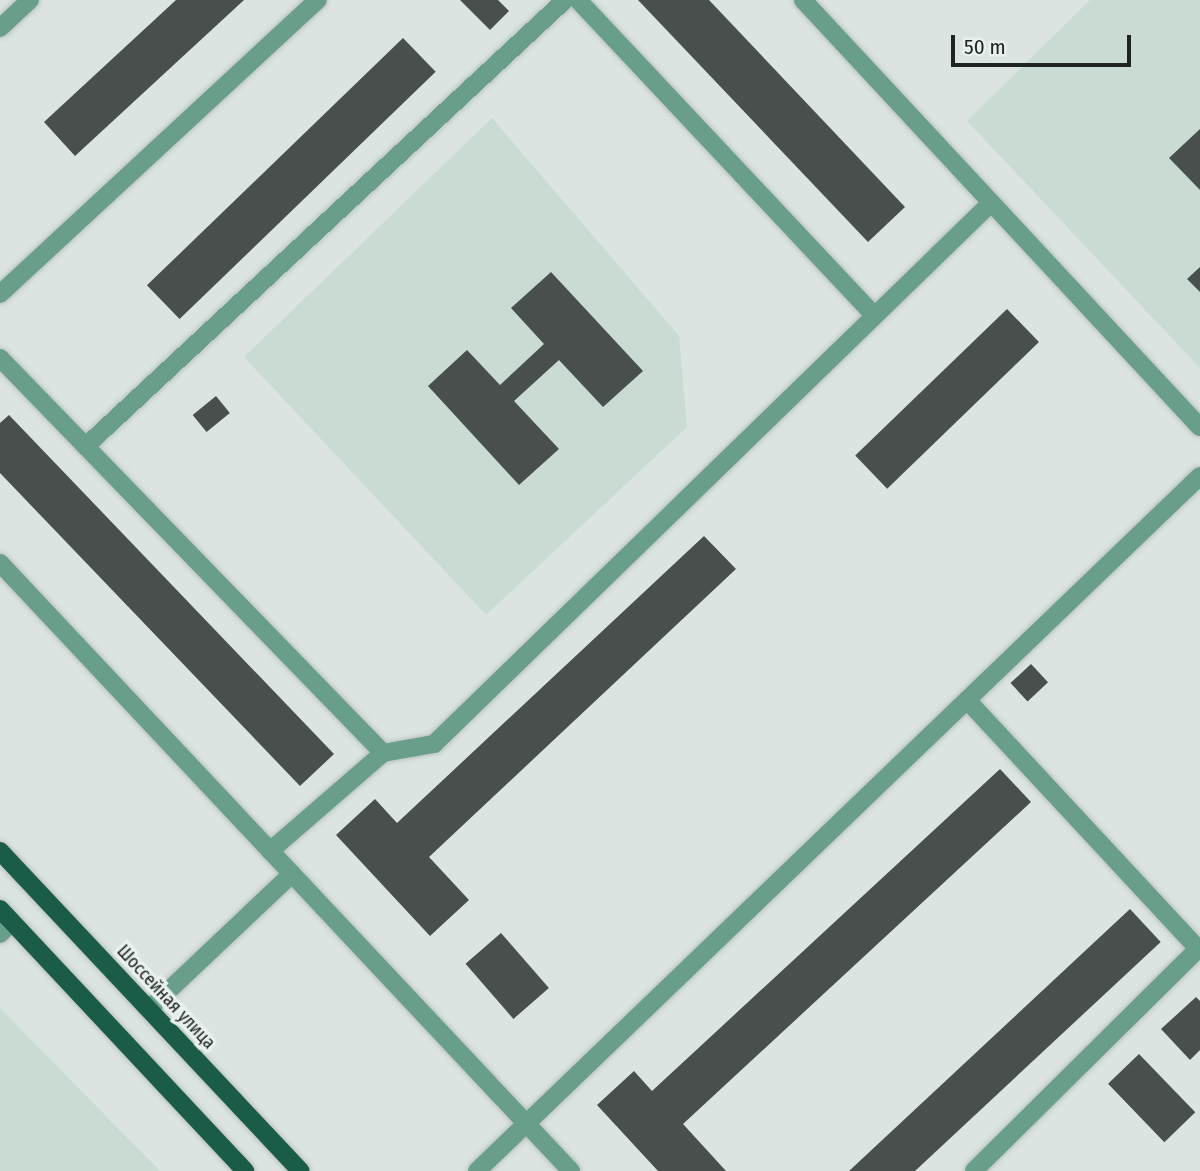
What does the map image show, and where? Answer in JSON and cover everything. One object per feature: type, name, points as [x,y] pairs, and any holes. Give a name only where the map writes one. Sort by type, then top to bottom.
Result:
[{"type":"main road","name":"Шоссейная улица","points":[[0,851],[302,1171]]},
{"type":"main road","points":[[4,922],[246,1171]]},
{"type":"street","points":[[0,28],[30,0]]},
{"type":"street","points":[[0,294],[318,0]]},
{"type":"street","points":[[86,446],[565,0]]},
{"type":"street","points":[[578,0],[874,315]]},
{"type":"street","points":[[803,0],[1200,427]]},
{"type":"street","points":[[270,850],[383,753],[434,744],[991,203]]},
{"type":"street","points":[[0,358],[383,753]]},
{"type":"street","points":[[477,1171],[1200,477]]},
{"type":"street","points":[[0,563],[571,1171]]},
{"type":"street","points":[[967,700],[1198,949],[974,1171]]},
{"type":"street","points":[[149,1009],[292,874]]},
{"type":"shaded area","points":[[1090,0],[1200,0],[1200,368],[967,121]]},
{"type":"shaded area","points":[[492,118],[679,336],[687,427],[486,615],[244,357]]},
{"type":"shaded area","points":[[0,1008],[160,1171],[0,1171]]},
{"type":"building","points":[[176,0],[244,0],[75,156],[44,122]]},
{"type":"building","points":[[460,0],[498,0],[509,11],[490,30]]},
{"type":"building","points":[[638,0],[709,0],[905,207],[868,242]]},
{"type":"building","points":[[403,38],[436,72],[180,319],[147,285]]},
{"type":"building","points":[[1200,129],[1200,190],[1169,158]]},
{"type":"building","points":[[1200,267],[1200,292],[1187,279]]},
{"type":"building","points":[[551,272],[643,371],[603,407],[559,360],[514,401],[559,449],[519,485],[428,386],[467,350],[500,385],[544,344],[511,308]]},
{"type":"building","points":[[1007,309],[1039,342],[887,489],[855,456]]},
{"type":"building","points":[[216,396],[230,413],[207,432],[193,415]]},
{"type":"building","points":[[9,415],[334,754],[300,786],[0,473],[0,423]]},
{"type":"building","points":[[704,536],[736,569],[429,857],[469,900],[430,936],[336,835],[375,799],[397,823]]},
{"type":"building","points":[[1031,664],[1048,682],[1028,701],[1011,683]]},
{"type":"building","points":[[1000,769],[1031,802],[683,1124],[726,1171],[658,1171],[597,1105],[634,1071],[652,1091]]},
{"type":"building","points":[[1130,909],[1161,942],[915,1171],[849,1171]]},
{"type":"building","points":[[501,933],[549,988],[513,1019],[466,964]]},
{"type":"building","points":[[1196,997],[1200,1001],[1200,1050],[1190,1060],[1161,1029]]},
{"type":"building","points":[[1139,1054],[1195,1112],[1164,1142],[1108,1084]]}]
